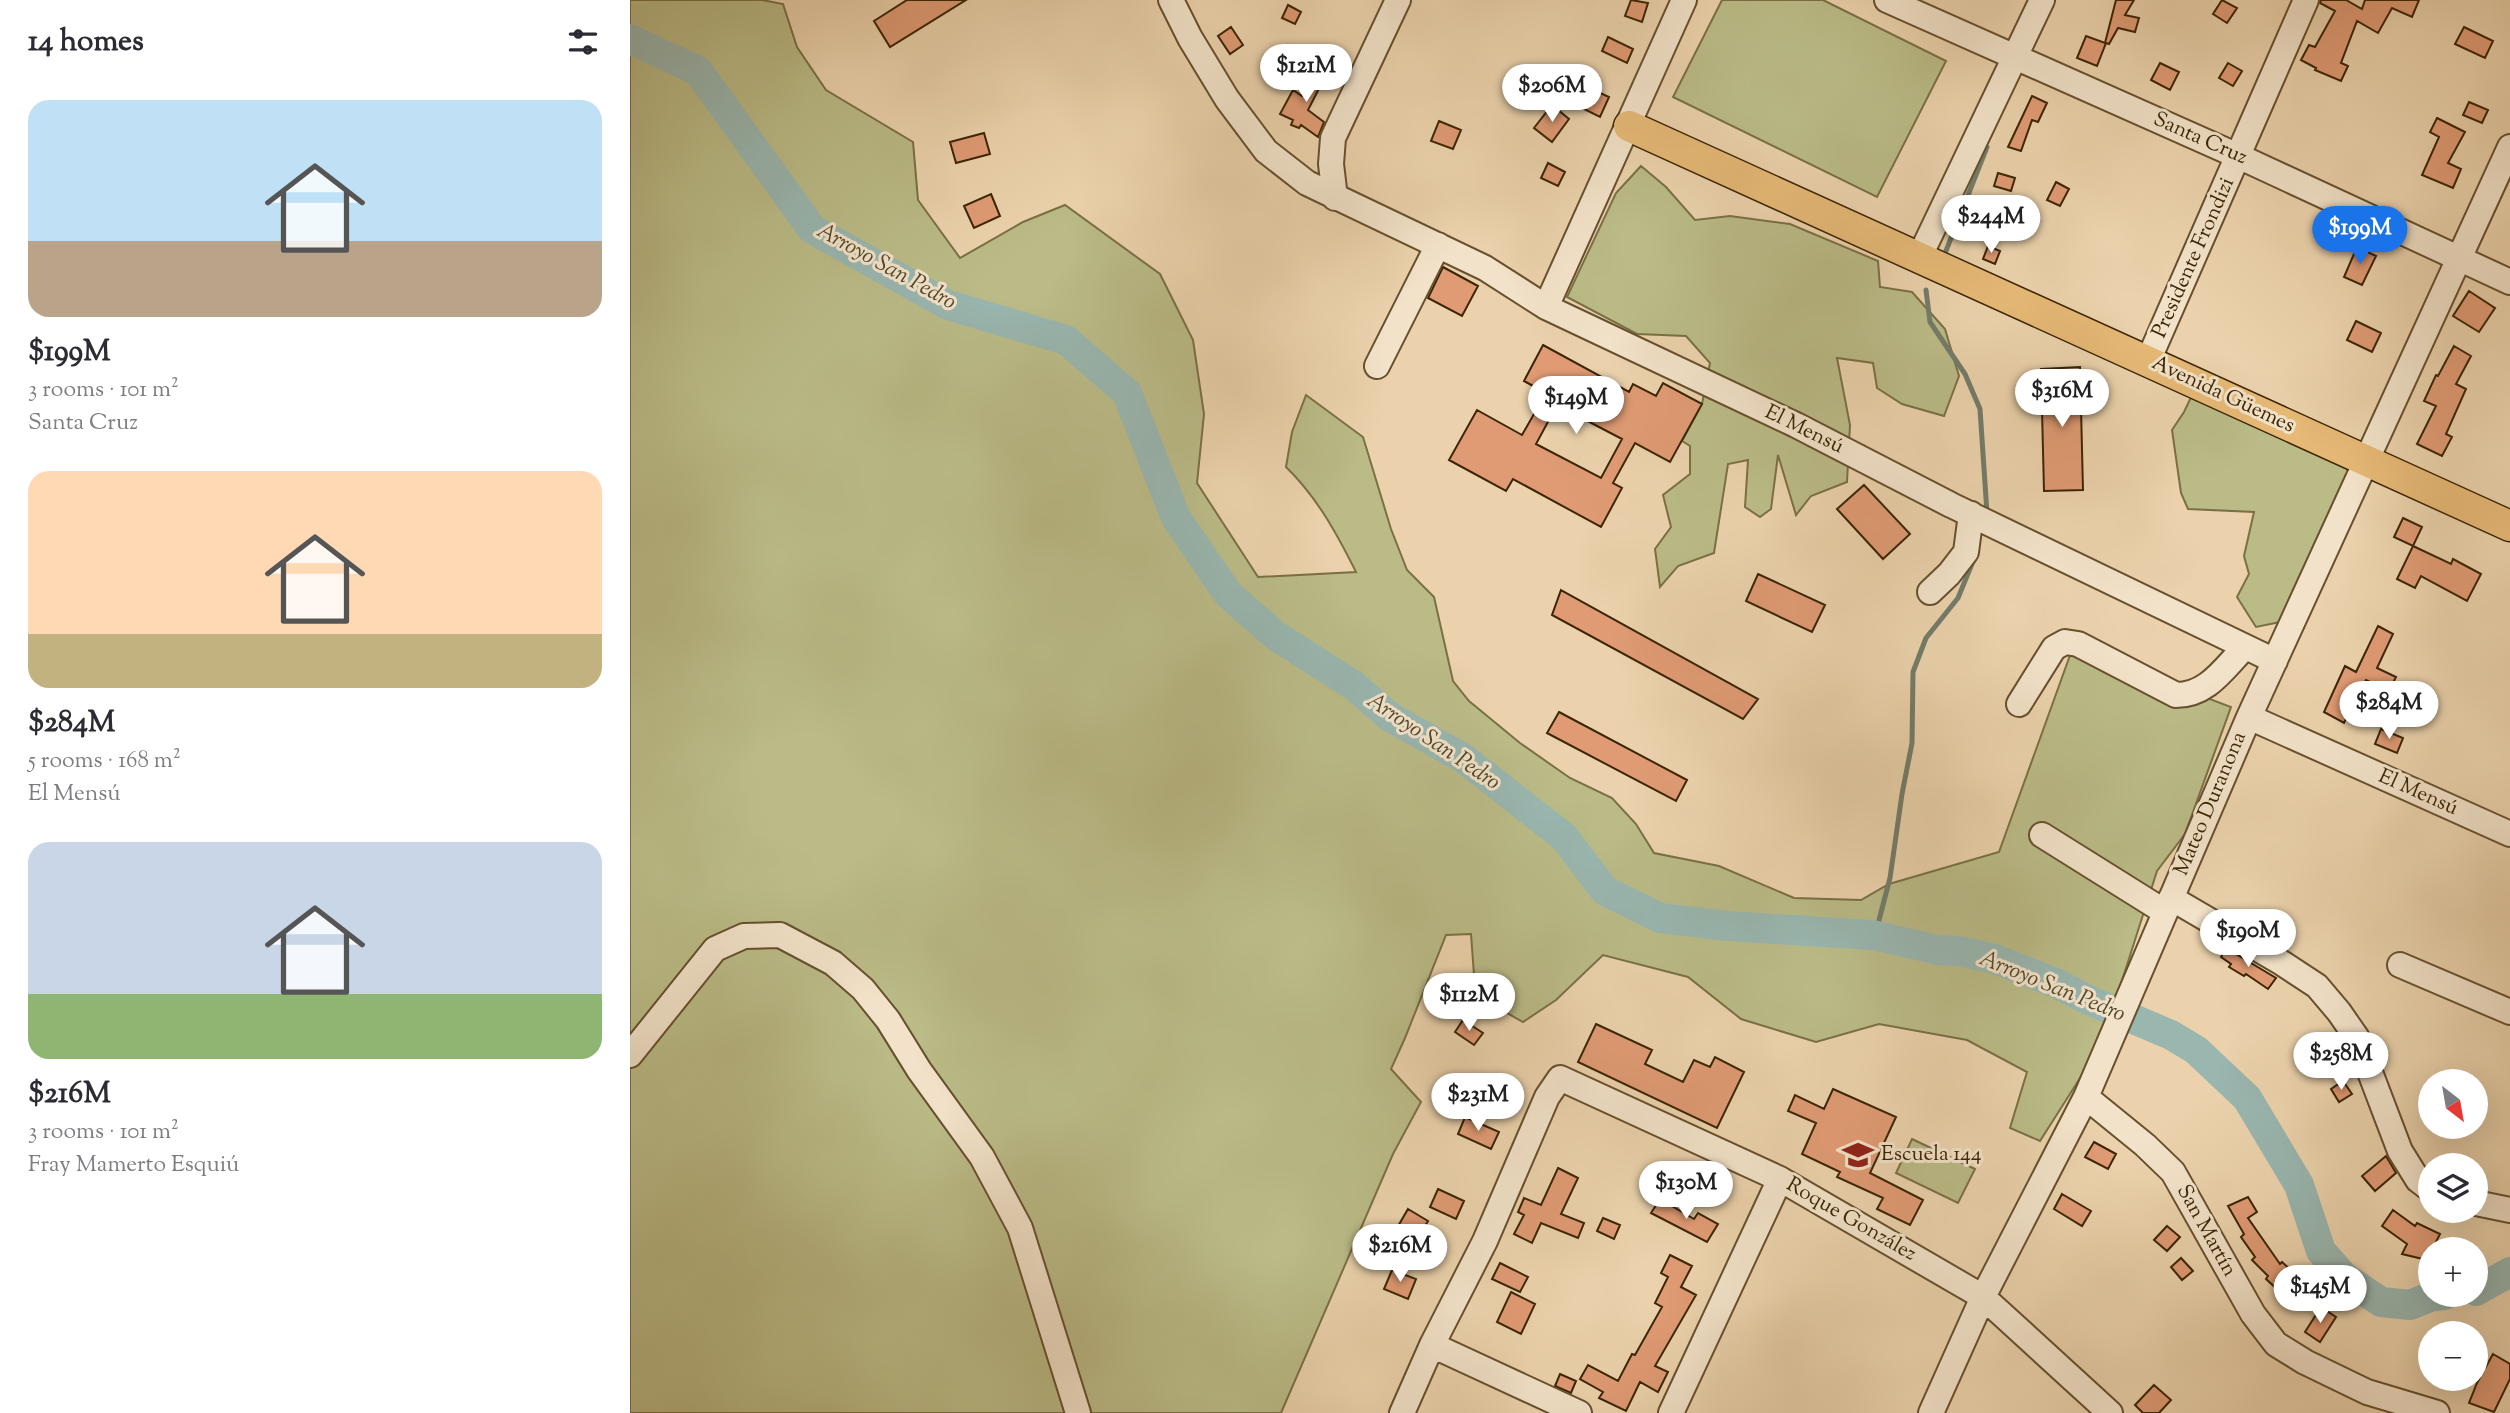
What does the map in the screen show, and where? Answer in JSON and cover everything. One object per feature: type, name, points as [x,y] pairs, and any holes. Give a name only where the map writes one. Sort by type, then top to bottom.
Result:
[{"type":"main road","name":"Avenida Güemes","points":[[1629,127],[2510,526]]},
{"type":"street","name":"El Mensú","points":[[1171,0],[1189,38],[1227,99],[1266,151],[1307,183],[1485,268],[1546,307],[1796,425],[1970,514],[2275,661]]},
{"type":"street","points":[[1335,198],[1331,164],[1333,138],[1398,0]]},
{"type":"street","points":[[1546,307],[1684,0]]},
{"type":"street","name":"Santa Cruz","points":[[1887,0],[2238,156],[2510,282]]},
{"type":"street","points":[[1919,258],[2042,0]]},
{"type":"street","name":"Presidente Frondizi","points":[[2148,361],[2306,0]]},
{"type":"street","name":"Mateo Duranona","points":[[1931,1413],[1983,1297],[2086,1097],[2249,717],[2510,148]]},
{"type":"street","points":[[1377,366],[1438,245]]},
{"type":"street","points":[[1930,593],[1966,552],[1970,514]]},
{"type":"street","points":[[2019,704],[2054,648],[2065,642],[2078,644],[2176,695],[2191,695],[2203,689],[2245,647]]},
{"type":"street","name":"El Mensú","points":[[2249,717],[2510,834]]},
{"type":"street","points":[[2042,835],[2168,905],[2282,962],[2317,986],[2357,1038],[2400,1151],[2418,1180]]},
{"type":"street","points":[[630,1055],[715,949],[744,936],[780,935],[833,963],[863,989],[888,1020],[919,1070],[982,1157],[1020,1228],[1078,1413]]},
{"type":"street","points":[[2400,965],[2510,1012]]},
{"type":"street","name":"Roque González","points":[[1432,1345],[1485,1241],[1546,1097],[1560,1078],[1780,1179],[1983,1297],[2110,1413]]},
{"type":"street","name":"San Martín","points":[[2086,1097],[2145,1145],[2173,1172],[2253,1314],[2276,1344],[2305,1362],[2367,1392],[2437,1413]]},
{"type":"street","points":[[1671,1413],[1780,1179]]},
{"type":"street","points":[[2488,1205],[2510,1210]]},
{"type":"street","points":[[1402,1413],[1432,1345],[1579,1413]]},
{"type":"green space","points":[[630,0],[762,0],[783,4],[797,47],[826,90],[913,142],[918,200],[960,258],[1023,222],[1065,205],[1160,274],[1193,340],[1204,414],[1197,483],[1258,577],[1356,572],[1317,503],[1286,467],[1292,432],[1306,395],[1363,437],[1391,529],[1407,570],[1434,597],[1453,681],[1469,701],[1520,743],[1570,778],[1612,798],[1636,824],[1654,853],[1719,866],[1794,898],[1861,900],[1889,884],[1999,852],[2073,647],[2231,707],[2185,834],[2157,871],[2112,1012],[2089,1064],[2040,1141],[2010,1128],[2027,1072],[1967,1040],[1879,1024],[1816,1042],[1741,1019],[1688,977],[1603,955],[1556,1000],[1523,1022],[1498,1008],[1476,1002],[1471,934],[1446,935],[1391,1069],[1421,1102],[1393,1154],[1281,1413],[630,1413]]},
{"type":"green space","points":[[1722,0],[1823,0],[1946,61],[1877,197],[1673,97]]},
{"type":"green space","points":[[1641,166],[1666,187],[1695,220],[1730,216],[1790,224],[1878,261],[1880,287],[1912,292],[1945,329],[1959,376],[1944,416],[1902,404],[1877,388],[1873,363],[1837,358],[1850,425],[1847,482],[1811,496],[1796,515],[1778,455],[1771,509],[1760,517],[1745,507],[1748,460],[1728,464],[1714,553],[1678,566],[1660,587],[1655,549],[1671,527],[1663,495],[1690,474],[1690,446],[1682,441],[1702,404],[1710,363],[1686,336],[1637,334],[1567,297],[1616,193]]},
{"type":"green space","points":[[2203,372],[2359,447],[2331,517],[2280,622],[2256,627],[2237,597],[2249,574],[2244,556],[2254,512],[2188,509],[2181,493],[2172,430]]},
{"type":"green space","points":[[1912,1139],[1975,1169],[1958,1203],[1896,1173]]},
{"type":"building","points":[[907,0],[966,0],[890,47],[874,21]]},
{"type":"building","points":[[1631,0],[1648,3],[1642,22],[1625,16]]},
{"type":"building","points":[[2116,0],[2134,0],[2125,15],[2139,18],[2135,32],[2118,28],[2109,44],[2106,43],[2097,66],[2077,58],[2086,36],[2105,43]]},
{"type":"building","points":[[2222,0],[2237,8],[2227,23],[2213,14]]},
{"type":"building","points":[[2321,0],[2346,0],[2362,9],[2365,0],[2419,0],[2412,17],[2392,8],[2378,33],[2357,21],[2341,63],[2348,66],[2341,81],[2315,70],[2316,68],[2301,60],[2309,45],[2315,47],[2335,11],[2320,3]]},
{"type":"building","points":[[1288,5],[1301,12],[1295,24],[1282,18]]},
{"type":"building","points":[[1231,27],[1243,45],[1230,54],[1218,36]]},
{"type":"building","points":[[2464,27],[2493,41],[2485,58],[2455,44]]},
{"type":"building","points":[[1608,37],[1633,49],[1627,63],[1602,51]]},
{"type":"building","points":[[2160,63],[2179,72],[2170,90],[2151,80]]},
{"type":"building","points":[[2228,63],[2242,71],[2233,86],[2219,78]]},
{"type":"building","points":[[1314,65],[1328,71],[1308,110],[1324,122],[1318,137],[1301,125],[1299,128],[1291,125],[1293,120],[1280,114],[1293,90],[1302,96]]},
{"type":"building","points":[[1587,87],[1609,97],[1600,117],[1578,106]]},
{"type":"building","points":[[2032,96],[2047,103],[2038,122],[2032,120],[2021,151],[2008,147]]},
{"type":"building","points":[[2469,102],[2488,110],[2482,123],[2463,115]]},
{"type":"building","points":[[1552,105],[1569,119],[1552,142],[1534,128]]},
{"type":"building","points":[[2437,118],[2465,132],[2448,163],[2461,169],[2453,188],[2422,175],[2439,137],[2430,132]]},
{"type":"building","points":[[1439,121],[1461,130],[1453,149],[1431,141]]},
{"type":"building","points":[[984,133],[990,154],[956,163],[950,142]]},
{"type":"building","points":[[1548,163],[1565,172],[1558,186],[1541,178]]},
{"type":"building","points":[[1998,173],[2015,178],[2011,191],[1994,186]]},
{"type":"building","points":[[2056,182],[2069,189],[2060,206],[2047,200]]},
{"type":"building","points":[[991,194],[1000,216],[974,228],[964,206]]},
{"type":"building","points":[[1988,246],[2000,251],[1995,264],[1983,259]]},
{"type":"building","points":[[2357,247],[2376,256],[2362,285],[2344,277]]},
{"type":"building","points":[[1443,267],[1478,286],[1462,316],[1428,298]]},
{"type":"building","points":[[2469,291],[2495,308],[2479,332],[2453,316]]},
{"type":"building","points":[[2356,321],[2381,333],[2372,352],[2347,340]]},
{"type":"building","points":[[1543,345],[1629,392],[1633,384],[1656,396],[1663,383],[1702,404],[1670,462],[1635,443],[1613,483],[1622,488],[1601,527],[1513,479],[1506,491],[1449,460],[1477,410],[1522,435],[1546,393],[1524,381]],"holes":[[[1557,405],[1622,439],[1601,478],[1536,444]]]},
{"type":"building","points":[[2454,346],[2471,356],[2456,384],[2466,389],[2446,434],[2452,437],[2442,456],[2417,444],[2436,406],[2424,401]]},
{"type":"building","points":[[2080,367],[2083,490],[2044,491],[2041,369]]},
{"type":"building","points":[[1864,485],[1910,534],[1883,559],[1837,509]]},
{"type":"building","points":[[2403,518],[2422,527],[2413,546],[2394,537]]},
{"type":"building","points":[[2413,546],[2451,564],[2453,559],[2481,574],[2467,601],[2421,576],[2415,588],[2397,579]]},
{"type":"building","points":[[1758,574],[1825,605],[1812,632],[1746,601]]},
{"type":"building","points":[[1561,590],[1758,699],[1743,719],[1552,615]]},
{"type":"building","points":[[2378,626],[2393,634],[2377,668],[2396,677],[2389,691],[2366,680],[2344,723],[2324,712],[2345,666],[2356,672]]},
{"type":"building","points":[[1559,712],[1687,780],[1676,801],[1547,733]]},
{"type":"building","points":[[2381,729],[2403,738],[2397,753],[2375,744]]},
{"type":"building","points":[[2226,948],[2276,978],[2268,989],[2246,974],[2244,976],[2229,967],[2231,964],[2221,957]]},
{"type":"building","points":[[1463,1020],[1483,1033],[1474,1045],[1455,1032]]},
{"type":"building","points":[[1596,1024],[1652,1050],[1645,1064],[1683,1082],[1694,1060],[1710,1067],[1715,1057],[1744,1072],[1717,1128],[1578,1062]]},
{"type":"building","points":[[2321,1040],[2333,1052],[2324,1060],[2313,1048]]},
{"type":"building","points":[[2343,1081],[2352,1094],[2339,1102],[2331,1089]]},
{"type":"building","points":[[1833,1089],[1896,1117],[1870,1173],[1923,1200],[1910,1225],[1877,1209],[1883,1198],[1837,1177],[1840,1172],[1802,1154],[1816,1123],[1788,1111],[1795,1095],[1824,1109]]},
{"type":"building","points":[[1465,1117],[1499,1132],[1491,1149],[1458,1134]]},
{"type":"building","points":[[2094,1142],[2116,1154],[2108,1169],[2085,1157]]},
{"type":"building","points":[[2386,1156],[2396,1173],[2375,1191],[2362,1176]]},
{"type":"building","points":[[1558,1168],[1578,1178],[1561,1214],[1584,1223],[1578,1238],[1541,1223],[1532,1243],[1514,1234],[1524,1215],[1518,1212],[1524,1198],[1541,1205]]},
{"type":"building","points":[[1438,1189],[1464,1201],[1456,1219],[1430,1207]]},
{"type":"building","points":[[2062,1194],[2091,1211],[2082,1226],[2054,1209]]},
{"type":"building","points":[[2248,1197],[2257,1212],[2248,1218],[2280,1264],[2282,1262],[2294,1273],[2278,1290],[2252,1260],[2255,1257],[2241,1237],[2244,1234],[2228,1206]]},
{"type":"building","points":[[1660,1199],[1694,1219],[1698,1213],[1718,1224],[1707,1242],[1651,1213]]},
{"type":"building","points":[[1408,1209],[1428,1221],[1416,1240],[1397,1228]]},
{"type":"building","points":[[2393,1210],[2415,1226],[2417,1223],[2440,1234],[2438,1237],[2418,1237],[2418,1258],[2402,1254],[2407,1244],[2382,1226]]},
{"type":"building","points":[[1603,1218],[1620,1225],[1614,1239],[1597,1231]]},
{"type":"building","points":[[2167,1226],[2180,1237],[2167,1251],[2154,1240]]},
{"type":"building","points":[[1670,1255],[1692,1266],[1681,1287],[1696,1295],[1655,1366],[1668,1372],[1658,1392],[1640,1382],[1626,1411],[1599,1398],[1603,1392],[1580,1379],[1588,1365],[1618,1381],[1662,1307],[1655,1303],[1668,1277],[1661,1273]]},
{"type":"building","points":[[2181,1258],[2193,1271],[2182,1280],[2171,1267]]},
{"type":"building","points":[[1500,1263],[1528,1277],[1520,1292],[1492,1279]]},
{"type":"building","points":[[1392,1270],[1416,1279],[1408,1299],[1384,1289]]},
{"type":"building","points":[[1511,1292],[1535,1304],[1521,1334],[1497,1322]]},
{"type":"building","points":[[2321,1307],[2336,1317],[2320,1342],[2305,1332]]},
{"type":"building","points":[[2493,1354],[2510,1364],[2510,1379],[2494,1412],[2469,1403],[2474,1391],[2488,1391],[2488,1363]]},
{"type":"building","points":[[1560,1374],[1576,1381],[1571,1393],[1555,1386]]},
{"type":"building","points":[[2154,1385],[2171,1400],[2159,1413],[2143,1413],[2135,1405]]},
{"type":"waterway","name":"Arroyo San Pedro","points":[[630,39],[698,71],[812,229],[948,305],[1066,340],[1127,393],[1176,518],[1228,594],[1276,636],[1353,685],[1390,717],[1463,758],[1564,837],[1605,891],[1660,918],[1728,926],[1873,935],[1938,950],[1959,951],[1995,959],[2056,983],[2084,998],[2171,1035],[2196,1050],[2247,1098],[2299,1185],[2321,1251],[2344,1277],[2381,1302],[2410,1305],[2418,1302]]},
{"type":"waterway","points":[[1944,256],[1987,147]]},
{"type":"waterway","points":[[1926,290],[1930,322],[1965,374],[1980,409],[1987,513]]},
{"type":"waterway","points":[[1873,935],[1890,878],[1912,743],[1913,672],[1926,638],[1958,598],[1974,559]]},
{"type":"waterway","name":"Arroyo San Pedro","points":[[2488,1284],[2510,1272]]},
{"type":"place","name":"Escuela 144","points":[[1858,1155]]}]
